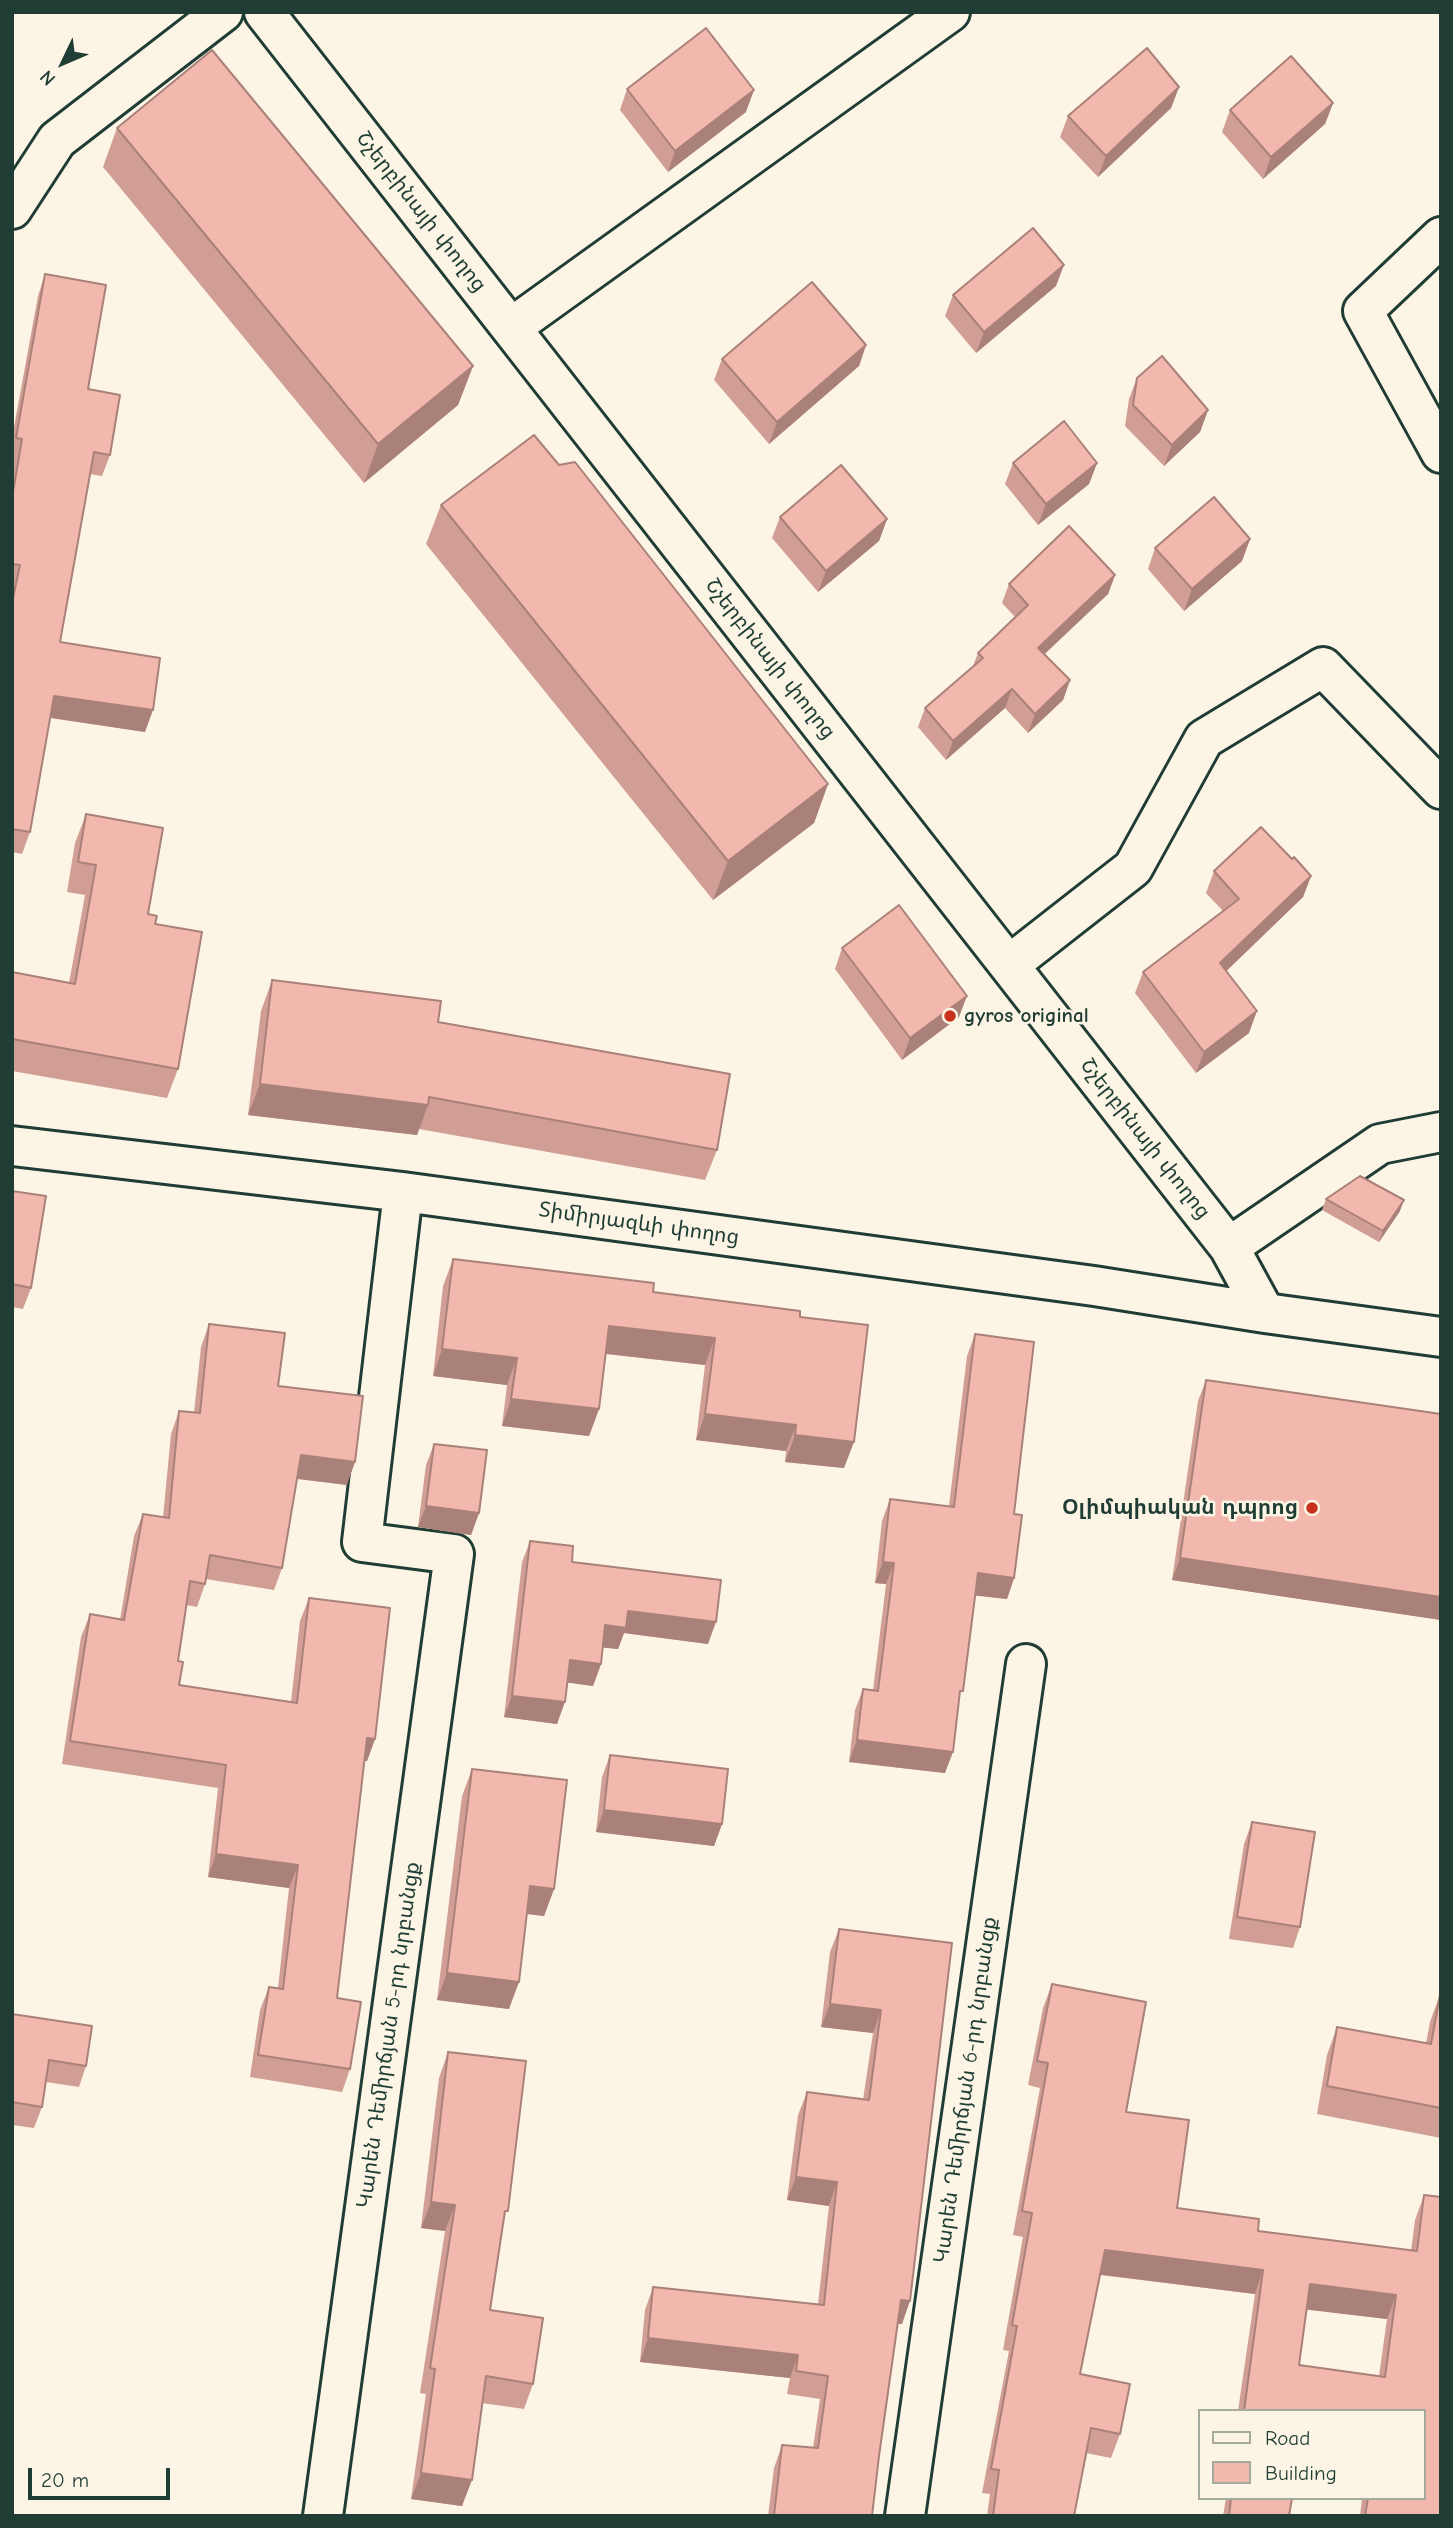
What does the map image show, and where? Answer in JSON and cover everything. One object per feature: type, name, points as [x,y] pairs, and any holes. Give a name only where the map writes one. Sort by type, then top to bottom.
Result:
[{"type":"street","points":[[12,209],[57,140],[223,12]]},
{"type":"street","name":"Շչերբինայի փողոց","points":[[264,12],[1229,1247],[1265,1313]]},
{"type":"street","points":[[512,327],[950,12]]},
{"type":"street","points":[[1441,237],[1363,311],[1441,453]]},
{"type":"street","points":[[1009,965],[1133,868],[1205,739],[1323,667],[1441,789]]},
{"type":"street","points":[[1229,1247],[1380,1144],[1441,1132]]},
{"type":"street","name":"Տիմիրյազևի փողոց","points":[[12,1146],[403,1192],[1094,1286],[1441,1337]]},
{"type":"street","name":"Կարեն Դեմիրճյան 5-րդ նրբանցք","points":[[323,2516],[454,1554],[362,1542],[403,1192]]},
{"type":"street","name":"Կարեն Դեմիրճյան 6-րդ նրբանցք","points":[[905,2516],[1026,1664]]},
{"type":"building","points":[[706,28],[754,90],[675,151],[627,89]]},
{"type":"building","points":[[1147,48],[1179,87],[1106,156],[1068,116]]},
{"type":"building","points":[[212,50],[473,366],[378,444],[117,128]]},
{"type":"building","points":[[1291,56],[1333,103],[1271,157],[1230,110]]},
{"type":"building","points":[[1033,228],[1064,265],[984,332],[953,295]]},
{"type":"building","points":[[45,274],[106,285],[88,389],[120,395],[110,455],[94,452],[60,642],[160,658],[153,710],[54,696],[30,832],[12,829],[12,603],[20,565],[12,564],[12,498],[22,439],[16,438]]},
{"type":"building","points":[[812,282],[866,345],[777,422],[722,359]]},
{"type":"building","points":[[1162,356],[1208,410],[1172,445],[1133,405],[1137,378]]},
{"type":"building","points":[[1064,421],[1097,463],[1046,504],[1013,463]]},
{"type":"building","points":[[534,435],[559,465],[575,462],[828,784],[728,861],[441,505]]},
{"type":"building","points":[[841,465],[887,519],[826,571],[780,517]]},
{"type":"building","points":[[1214,497],[1250,539],[1192,589],[1155,548]]},
{"type":"building","points":[[1069,526],[1115,575],[1038,648],[1070,680],[1035,714],[1012,689],[953,741],[925,708],[983,658],[978,653],[1028,605],[1009,584]]},
{"type":"building","points":[[86,814],[163,828],[148,914],[157,916],[155,924],[202,932],[178,1069],[12,1039],[12,972],[75,984],[96,865],[78,862]]},
{"type":"building","points":[[1261,827],[1311,876],[1220,963],[1257,1011],[1204,1052],[1143,972],[1239,899],[1214,871]]},
{"type":"building","points":[[899,905],[967,996],[910,1038],[842,948]]},
{"type":"building","points":[[272,980],[441,1001],[438,1022],[730,1074],[717,1150],[429,1097],[428,1105],[260,1084]]},
{"type":"building","points":[[1360,1176],[1404,1200],[1383,1231],[1326,1199]]},
{"type":"building","points":[[12,1191],[46,1196],[31,1288],[12,1284]]},
{"type":"building","points":[[453,1259],[654,1283],[653,1292],[800,1311],[800,1317],[868,1325],[854,1442],[795,1435],[796,1425],[705,1414],[715,1338],[609,1326],[599,1409],[511,1399],[517,1358],[442,1349]]},
{"type":"building","points":[[209,1324],[285,1333],[278,1386],[363,1396],[355,1462],[301,1455],[282,1568],[210,1555],[205,1584],[190,1581],[178,1661],[183,1662],[179,1685],[297,1703],[309,1598],[390,1608],[375,1739],[367,1738],[337,1998],[361,2002],[350,2069],[258,2055],[269,1987],[283,1989],[298,1865],[216,1854],[226,1765],[70,1741],[90,1614],[124,1620],[143,1514],[169,1518],[179,1411],[200,1413]]},
{"type":"building","points":[[975,1334],[1034,1342],[1014,1514],[1022,1515],[1014,1578],[978,1573],[953,1752],[857,1740],[863,1689],[878,1691],[894,1563],[883,1562],[890,1499],[954,1507]]},
{"type":"building","name":"Օլիմպիական դպրոց","points":[[1206,1380],[1441,1414],[1441,1597],[1180,1558]]},
{"type":"building","points":[[434,1444],[487,1450],[479,1513],[426,1506]]},
{"type":"building","points":[[530,1541],[573,1546],[572,1562],[721,1580],[716,1622],[628,1611],[626,1628],[605,1625],[601,1664],[570,1660],[565,1702],[512,1696]]},
{"type":"building","points":[[610,1755],[728,1769],[722,1824],[604,1810]]},
{"type":"building","points":[[472,1769],[567,1780],[554,1889],[530,1886],[519,1982],[447,1973]]},
{"type":"building","points":[[1252,1822],[1315,1832],[1300,1927],[1237,1917]]},
{"type":"building","points":[[839,1929],[952,1943],[910,2301],[901,2300],[872,2516],[774,2516],[782,2445],[818,2448],[828,2376],[796,2371],[798,2355],[648,2338],[653,2287],[824,2305],[837,2182],[796,2177],[807,2092],[869,2100],[881,2010],[830,2004]]},
{"type":"building","points":[[1052,1984],[1146,2002],[1126,2112],[1189,2120],[1177,2208],[1259,2219],[1258,2231],[1417,2251],[1424,2195],[1441,2197],[1441,2516],[1365,2516],[1368,2500],[1425,2500],[1425,2409],[1244,2409],[1263,2270],[1105,2250],[1080,2374],[1130,2384],[1120,2434],[1091,2428],[1074,2516],[993,2516],[999,2470],[991,2469],[1017,2326],[1012,2325],[1032,2213],[1022,2211],[1048,2063],[1037,2061]],"holes":[[[1310,2284],[1396,2295],[1385,2377],[1299,2365]]]},
{"type":"building","points":[[1440,1995],[1441,2108],[1327,2086],[1337,2027],[1431,2044]]},
{"type":"building","points":[[12,2014],[92,2026],[86,2066],[49,2060],[42,2107],[12,2102]]},
{"type":"building","points":[[448,2052],[526,2061],[508,2211],[505,2211],[490,2310],[543,2318],[533,2384],[486,2376],[472,2480],[421,2473],[435,2369],[430,2368],[455,2205],[431,2202]]},
{"type":"building","points":[[1231,2500],[1292,2500],[1289,2516],[1229,2516]]},
{"type":"place","name":"gyros original","points":[[950,1016]]},
{"type":"place","name":"Օլիմպիական դպրոց","points":[[1312,1508]]}]
